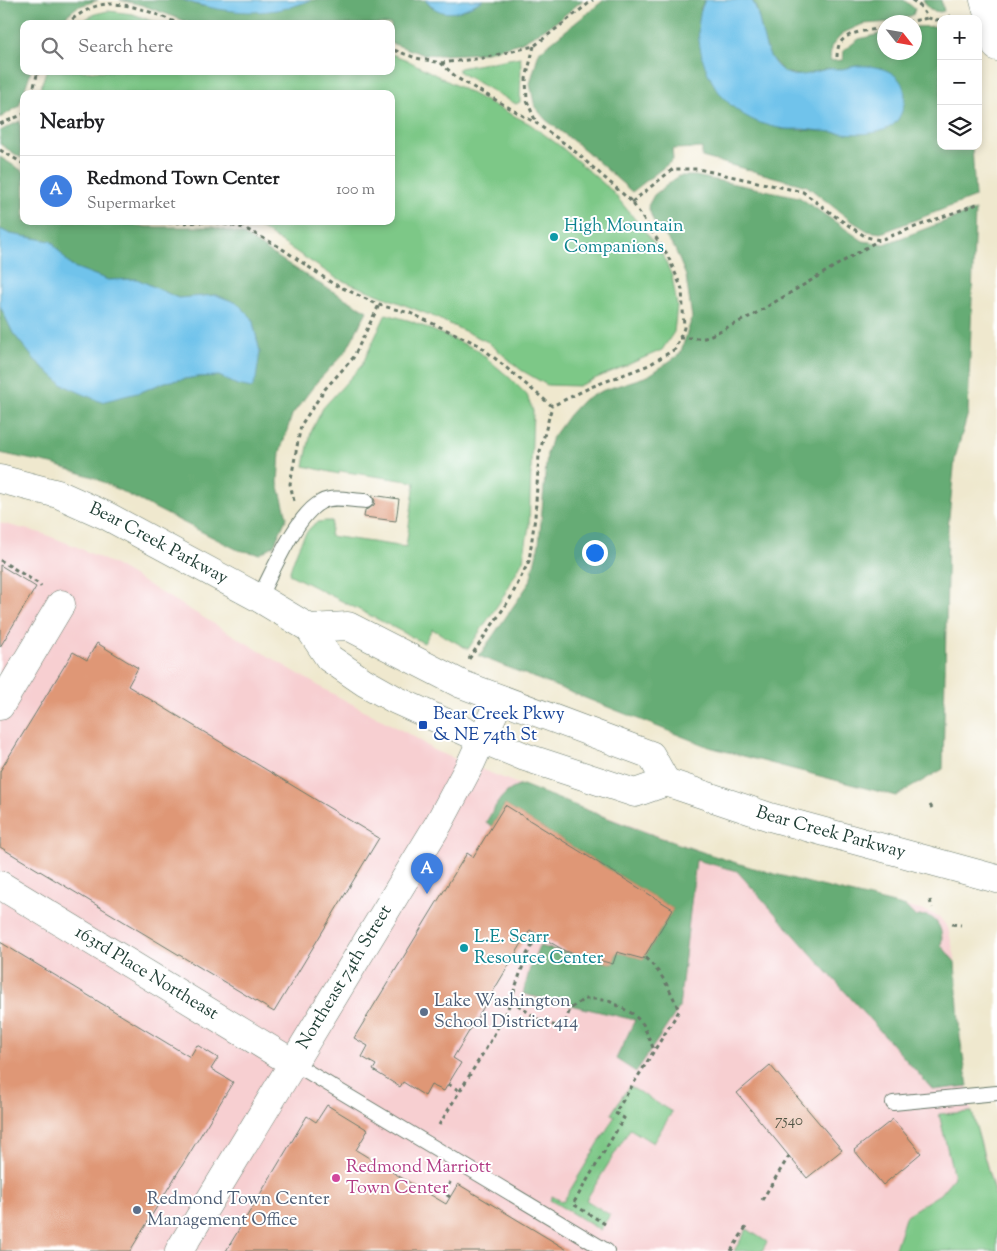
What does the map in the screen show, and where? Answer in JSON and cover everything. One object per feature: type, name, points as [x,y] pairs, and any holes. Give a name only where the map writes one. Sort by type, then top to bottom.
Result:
[{"type":"main road","points":[[984,0],[997,47]]},
{"type":"main road","name":"Bear Creek Parkway","points":[[0,479],[58,494],[107,516],[259,598],[309,628],[329,658],[364,682],[396,700],[525,757],[635,793],[666,782],[770,817],[997,879]]},
{"type":"main road","points":[[0,706],[52,597]]},
{"type":"main road","points":[[309,628],[348,626],[461,684],[651,755],[666,782]]},
{"type":"main road","name":"Northeast 74th Street","points":[[179,1251],[439,823],[471,763],[500,699]]},
{"type":"main road","name":"163rd Place Northeast","points":[[0,885],[293,1062]]},
{"type":"lane","points":[[259,598],[299,522],[320,502],[332,499],[366,501]]},
{"type":"lane","points":[[293,1062],[607,1250]]},
{"type":"lane","points":[[894,1103],[997,1093]]},
{"type":"path","points":[[395,50],[416,58],[440,63],[483,58],[534,46],[593,0]]},
{"type":"path","points":[[912,0],[920,6],[928,18]]},
{"type":"path","points":[[72,20],[88,10],[107,4],[142,10],[169,20]]},
{"type":"path","points":[[922,19],[937,20]]},
{"type":"path","points":[[836,57],[839,44],[845,38],[857,33],[877,29]]},
{"type":"path","points":[[534,46],[526,79],[527,101],[536,123]]},
{"type":"path","points":[[440,63],[458,78],[536,123],[571,148],[632,202],[667,254],[682,289],[684,328],[675,349],[649,365],[591,387],[552,406],[539,455],[535,517],[529,561],[510,599],[470,658]]},
{"type":"path","points":[[33,90],[37,75]]},
{"type":"path","points":[[0,124],[20,116]]},
{"type":"path","points":[[0,150],[20,162]]},
{"type":"path","points":[[632,202],[673,169],[698,169],[803,192],[866,237],[880,240]]},
{"type":"path","points":[[680,338],[705,338],[753,316],[880,240],[980,203]]},
{"type":"path","points":[[228,225],[244,228],[278,246],[332,283],[379,305],[410,313],[479,345],[552,406]]},
{"type":"path","points":[[299,522],[290,484],[301,425],[325,389],[353,358],[379,305]]},
{"type":"path","points":[[0,560],[40,584],[52,597]]},
{"type":"path","points":[[930,900],[932,908]]},
{"type":"path","points":[[952,924],[961,925]]},
{"type":"path","points":[[439,1126],[490,1042],[511,1000],[527,954],[538,935]]},
{"type":"path","points":[[605,1224],[573,1204],[624,1118],[616,1113],[679,1011],[665,980],[644,956]]},
{"type":"path","points":[[511,1000],[538,1020],[559,1026],[564,1026],[570,1009],[584,999],[609,1001],[633,1014],[643,1024],[654,1050]]},
{"type":"path","points":[[448,1084],[460,1091]]},
{"type":"path","points":[[762,1200],[789,1156]]},
{"type":"path","points":[[731,1251],[746,1227]]},
{"type":"shaded area","points":[[0,523],[41,533],[75,546],[113,564],[324,689],[416,738],[433,750],[523,786],[728,861],[779,877],[929,912],[941,919],[948,928],[955,957],[958,1036],[970,1105],[997,1196],[997,1251],[0,1251]]},
{"type":"green space","points":[[0,0],[98,0],[77,7],[61,20],[20,20],[20,75],[30,75],[24,90],[20,90],[19,106],[0,118]]},
{"type":"green space","points":[[120,0],[183,0],[200,6],[277,10],[311,0],[425,0],[431,7],[461,11],[483,0],[583,0],[556,22],[520,43],[483,53],[441,55],[422,54],[395,44],[395,20],[182,20],[142,5]]},
{"type":"green space","points":[[604,0],[705,0],[700,9],[781,129],[837,132],[882,68],[856,66],[842,69],[825,69],[802,76],[784,72],[770,57],[763,38],[757,10],[752,0],[904,0],[915,9],[913,15],[877,15],[877,23],[863,24],[843,33],[831,47],[830,61],[843,60],[844,50],[859,39],[877,35],[877,60],[922,60],[922,27],[937,26],[937,150],[972,150],[975,197],[881,233],[868,231],[850,220],[807,186],[702,157],[702,148],[672,149],[673,160],[632,192],[585,150],[546,120],[535,107],[530,84],[539,52]]},
{"type":"green space","points":[[923,0],[941,0],[944,11],[930,10]]},
{"type":"green space","points":[[108,11],[133,14],[149,20],[84,20],[95,14]]},
{"type":"green space","points":[[395,55],[405,59],[530,124],[560,146],[611,190],[660,250],[672,276],[677,306],[674,332],[662,350],[578,386],[547,385],[521,370],[488,342],[430,315],[336,278],[263,230],[252,225],[395,225],[395,90],[40,90],[45,75],[395,75]]},
{"type":"green space","points":[[520,57],[520,102],[516,104],[459,72],[459,68]]},
{"type":"green space","points":[[20,121],[20,157],[0,144],[0,131]]},
{"type":"green space","points":[[0,157],[20,170],[20,225],[212,227],[242,234],[313,280],[367,311],[346,351],[316,383],[292,415],[280,452],[278,483],[287,517],[274,545],[260,554],[238,550],[93,477],[52,464],[0,453],[0,306],[13,333],[35,360],[63,385],[141,392],[165,382],[219,376],[237,385],[260,352],[252,318],[237,303],[216,295],[178,298],[137,279],[108,280],[71,266],[51,241],[10,234],[0,229]]},
{"type":"green space","points":[[679,176],[695,176],[799,197],[863,241],[885,244],[975,210],[968,413],[955,458],[948,527],[943,769],[896,796],[709,747],[479,656],[530,582],[539,544],[547,454],[551,440],[569,415],[583,400],[604,390],[648,376],[680,354],[692,318],[686,276],[675,249],[653,220],[648,206],[654,195]]},
{"type":"green space","points":[[386,314],[411,321],[476,349],[527,395],[533,411],[529,526],[523,560],[503,597],[468,649],[432,629],[424,643],[289,574],[296,552],[308,530],[319,522],[332,521],[330,536],[406,547],[415,482],[340,471],[339,474],[304,466],[311,432],[323,408],[362,365]]},
{"type":"green space","points":[[523,785],[704,853],[774,874],[906,907],[916,917],[928,916],[933,919],[940,927],[941,945],[955,962],[960,1037],[968,1086],[933,1090],[737,871],[696,860],[679,1008],[636,1072],[616,1059],[635,1020],[523,994],[530,968],[539,946],[613,964],[617,952],[643,959],[673,909],[505,805],[492,826],[486,822],[500,799],[509,790]]},
{"type":"green space","points":[[629,1086],[672,1112],[653,1143],[630,1129],[586,1200],[610,1215],[600,1230],[550,1200],[552,1196],[563,1202],[615,1116],[611,1114]]},
{"type":"green space","points":[[972,1112],[997,1203],[997,1251],[894,1251],[906,1215],[940,1194],[954,1177],[939,1114]]},
{"type":"green space","points":[[747,1229],[767,1242],[762,1251],[734,1251]]},
{"type":"water","points":[[183,0],[311,0],[281,9],[241,12],[217,9]]},
{"type":"water","points":[[425,0],[483,0],[460,11],[446,13],[432,7]]},
{"type":"water","points":[[705,0],[752,0],[770,56],[788,74],[803,75],[828,69],[857,66],[878,68],[891,73],[901,82],[905,93],[904,103],[897,121],[881,131],[856,134],[782,129],[751,119],[728,102],[719,92],[705,66],[698,32],[700,12]]},
{"type":"water","points":[[0,229],[10,234],[51,241],[71,266],[108,280],[137,279],[178,298],[216,295],[237,303],[252,318],[260,352],[256,379],[252,388],[237,385],[219,376],[197,377],[165,382],[141,392],[101,402],[63,385],[35,360],[13,333],[0,306]]},
{"type":"building","points":[[372,495],[399,499],[396,521],[364,517],[365,510],[374,505],[375,501]]},
{"type":"building","points":[[0,565],[36,587],[0,647]]},
{"type":"building","points":[[97,643],[138,668],[128,686],[379,838],[274,1012],[0,847],[0,771],[73,652],[87,660]]},
{"type":"building","name":"L.E. Scarr Resource Center","points":[[505,805],[673,909],[643,959],[617,952],[613,964],[565,951],[530,930],[453,1058],[461,1063],[444,1091],[431,1085],[425,1096],[403,1082],[400,1087],[373,1070],[376,1065],[362,1057],[368,1046],[354,1038],[467,853],[473,857]]},
{"type":"building","points":[[0,942],[190,1057],[197,1045],[218,1058],[211,1069],[233,1082],[130,1251],[0,1251]]},
{"type":"building","points":[[770,1065],[842,1150],[807,1178],[737,1093]]},
{"type":"building","name":"Redmond Marriott Town Center","points":[[327,1105],[368,1130],[356,1150],[387,1169],[446,1204],[458,1184],[569,1251],[226,1251],[307,1116],[316,1122]]},
{"type":"building","points":[[893,1119],[921,1153],[883,1185],[854,1150]]},
{"type":"place","name":"High Mountain Companions","points":[[554,237]]},
{"type":"place","name":"Bear Creek Pkwy & NE 74th St","points":[[423,725]]},
{"type":"place","name":"Redmond Town Center","points":[[427,894]]},
{"type":"place","name":"L.E. Scarr Resource Center","points":[[464,948]]},
{"type":"place","name":"Lake Washington School District 414","points":[[424,1012]]},
{"type":"place","name":"Redmond Marriott Town Center","points":[[336,1178]]},
{"type":"place","name":"Redmond Town Center Management Office","points":[[137,1210]]}]
